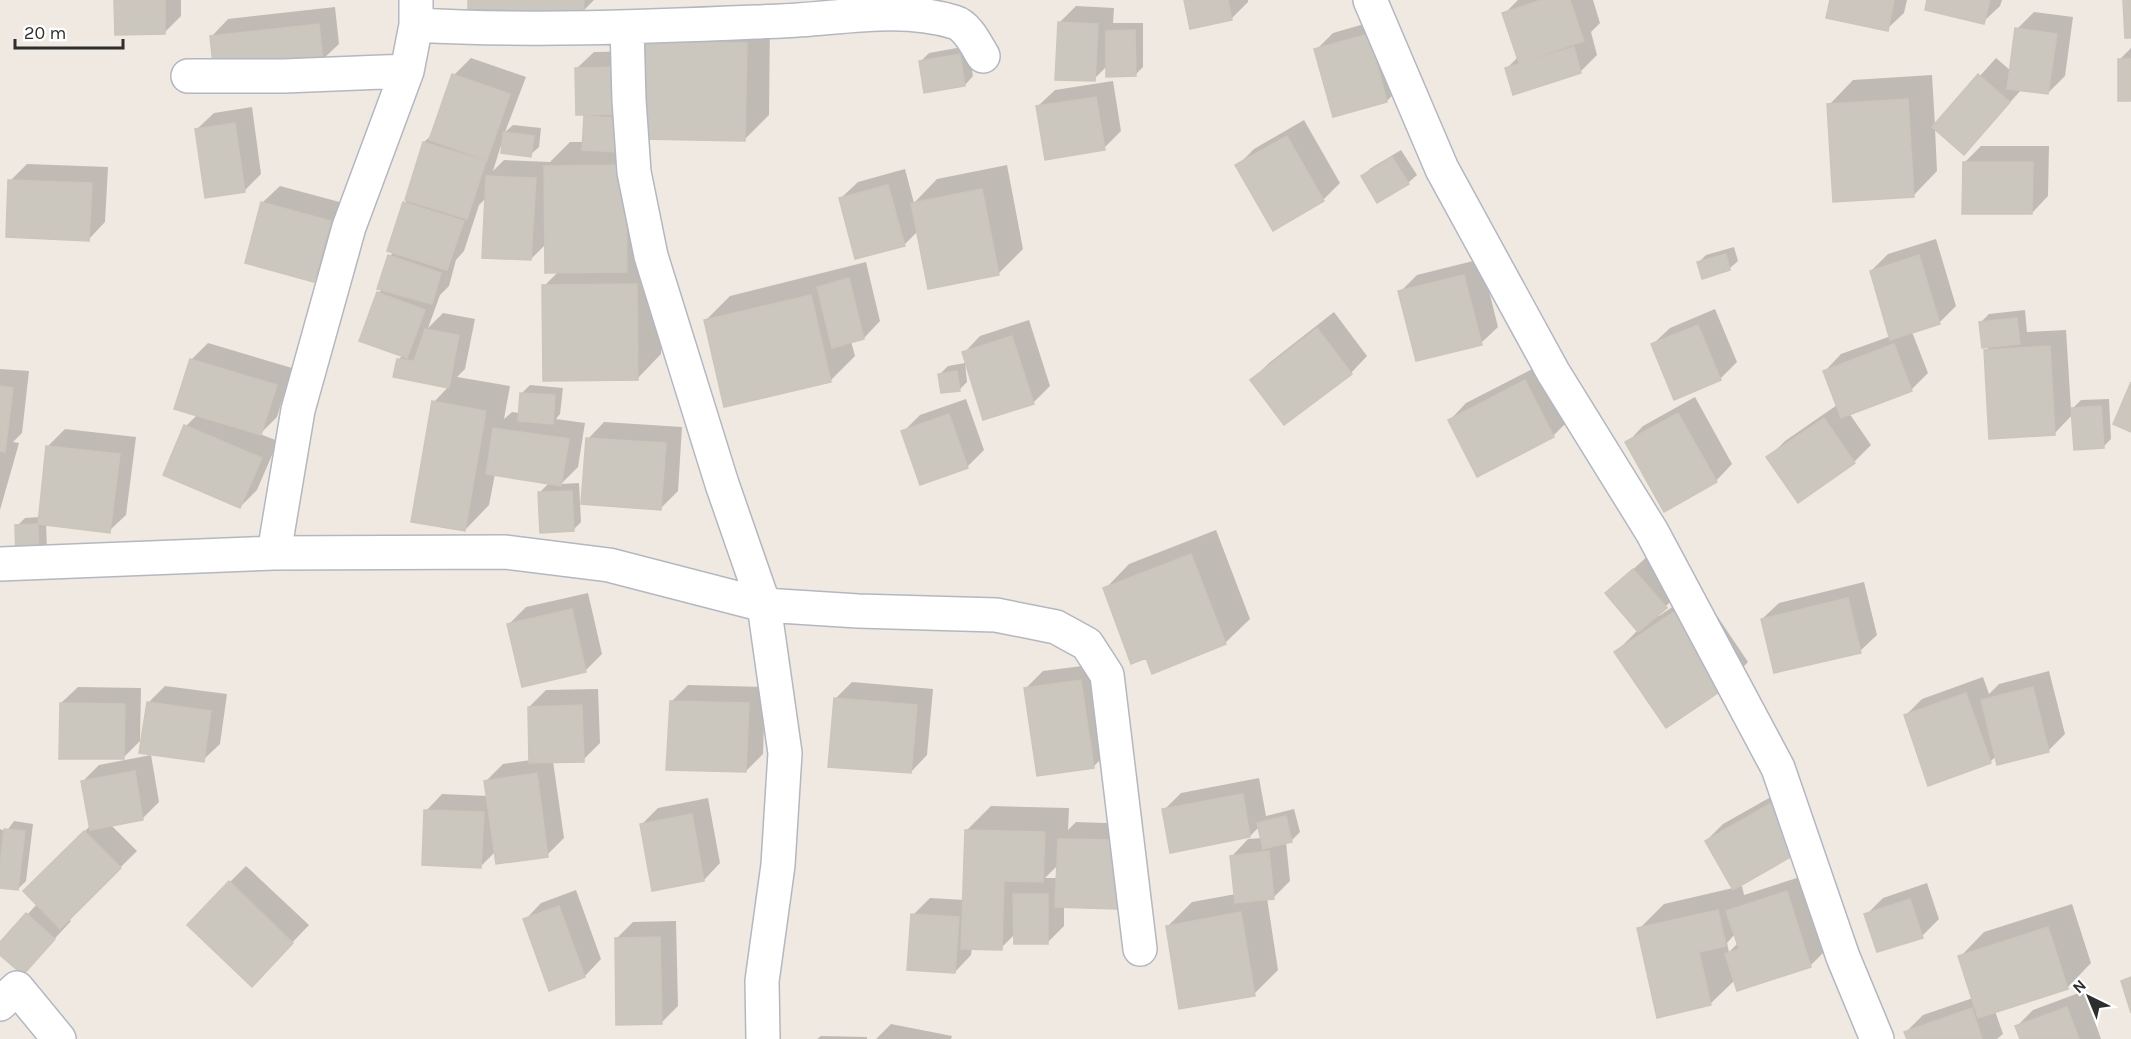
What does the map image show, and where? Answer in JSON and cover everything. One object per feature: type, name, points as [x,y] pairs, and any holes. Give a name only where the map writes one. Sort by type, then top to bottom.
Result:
[{"type":"street","points":[[1370,0],[1442,169],[1553,372],[1652,532],[1778,768],[1843,957],[1877,1039]]},
{"type":"street","points":[[274,553],[298,410],[345,238],[407,71],[416,12],[485,29],[627,27],[909,14],[957,22],[968,33],[982,56]]},
{"type":"street","points":[[627,27],[634,172],[651,256],[722,484],[764,605],[785,753],[778,865],[762,981],[763,1039]]},
{"type":"street","points":[[188,76],[284,76],[407,71]]},
{"type":"street","points":[[0,564],[274,553],[505,552],[609,565],[764,605],[858,611],[996,615],[1056,627],[1087,644],[1107,675],[1140,949]]},
{"type":"street","points":[[0,1004],[16,988],[59,1039]]},
{"type":"building","points":[[114,0],[165,0],[165,34],[115,35]]},
{"type":"building","points":[[468,0],[584,0],[583,13],[468,9]]},
{"type":"building","points":[[1184,0],[1228,0],[1232,20],[1190,29]]},
{"type":"building","points":[[1541,0],[1570,0],[1584,41],[1519,63],[1502,13]]},
{"type":"building","points":[[1830,0],[1894,0],[1888,31],[1826,18]]},
{"type":"building","points":[[1927,0],[1990,0],[1984,24],[1925,10]]},
{"type":"building","points":[[2123,0],[2131,0],[2131,38],[2125,38]]},
{"type":"building","points":[[1058,22],[1098,24],[1095,81],[1055,80]]},
{"type":"building","points":[[319,24],[323,62],[214,74],[210,36]]},
{"type":"building","points":[[2015,28],[2057,34],[2048,94],[2007,89]]},
{"type":"building","points":[[1135,30],[1136,76],[1106,77],[1106,31]]},
{"type":"building","points":[[1369,34],[1387,102],[1333,117],[1314,49]]},
{"type":"building","points":[[644,41],[747,43],[745,141],[642,139]]},
{"type":"building","points":[[1574,47],[1581,73],[1513,95],[1505,68]]},
{"type":"building","points":[[960,54],[965,86],[924,93],[919,61]]},
{"type":"building","points":[[2118,59],[2131,59],[2131,101],[2118,101]]},
{"type":"building","points":[[621,67],[622,114],[576,115],[575,68]]},
{"type":"building","points":[[452,74],[510,94],[487,160],[429,140]]},
{"type":"building","points":[[1978,74],[2010,102],[1964,155],[1932,127]]},
{"type":"building","points":[[1096,97],[1105,150],[1045,160],[1036,106]]},
{"type":"building","points":[[1908,99],[1914,197],[1833,202],[1827,104]]},
{"type":"building","points":[[584,116],[620,118],[617,152],[582,150]]},
{"type":"building","points":[[235,123],[245,192],[205,198],[195,129]]},
{"type":"building","points":[[503,132],[534,136],[531,157],[501,153]]},
{"type":"building","points":[[1287,136],[1324,201],[1273,231],[1235,165]]},
{"type":"building","points":[[423,142],[486,161],[467,219],[405,200]]},
{"type":"building","points":[[1392,157],[1409,184],[1377,203],[1361,176]]},
{"type":"building","points":[[1963,162],[2033,162],[2032,214],[1962,214]]},
{"type":"building","points":[[626,165],[627,272],[545,273],[544,166]]},
{"type":"building","points":[[486,176],[536,178],[531,260],[482,258]]},
{"type":"building","points":[[8,180],[92,183],[89,241],[6,237]]},
{"type":"building","points":[[888,185],[905,246],[855,259],[839,198]]},
{"type":"building","points":[[982,189],[999,275],[928,289],[911,203]]},
{"type":"building","points":[[261,202],[331,221],[314,282],[245,263]]},
{"type":"building","points":[[403,202],[464,221],[447,270],[387,251]]},
{"type":"building","points":[[1726,254],[1730,270],[1702,279],[1697,262]]},
{"type":"building","points":[[388,255],[441,273],[432,304],[377,289]]},
{"type":"building","points":[[1919,255],[1940,324],[1890,340],[1870,271]]},
{"type":"building","points":[[1464,275],[1482,345],[1416,361],[1398,291]]},
{"type":"building","points":[[849,278],[864,339],[832,348],[817,287]]},
{"type":"building","points":[[637,284],[638,380],[543,381],[542,285]]},
{"type":"building","points":[[377,292],[425,310],[407,358],[359,341]]},
{"type":"building","points":[[811,295],[831,382],[724,407],[704,320]]},
{"type":"building","points":[[2017,318],[2020,344],[1982,348],[1979,322]]},
{"type":"building","points":[[1698,325],[1721,380],[1674,400],[1651,344]]},
{"type":"building","points":[[1317,328],[1352,374],[1284,425],[1250,380]]},
{"type":"building","points":[[425,329],[459,335],[449,388],[393,377],[397,359],[414,361]]},
{"type":"building","points":[[1012,336],[1034,404],[983,420],[962,352]]},
{"type":"building","points":[[1894,344],[1912,391],[1841,418],[1823,371]]},
{"type":"building","points":[[2050,346],[2055,435],[1989,439],[1984,350]]},
{"type":"building","points":[[190,359],[277,385],[261,435],[174,409]]},
{"type":"building","points":[[957,371],[960,391],[941,393],[938,374]]},
{"type":"building","points":[[1525,380],[1554,437],[1477,477],[1448,420]]},
{"type":"building","points":[[2131,382],[2131,432],[2113,424]]},
{"type":"building","points":[[0,386],[13,388],[5,452],[0,451]]},
{"type":"building","points":[[520,393],[555,395],[553,424],[518,421]]},
{"type":"building","points":[[432,401],[486,411],[465,531],[411,522]]},
{"type":"building","points":[[2101,406],[2104,448],[2074,450],[2071,408]]},
{"type":"building","points":[[1678,413],[1717,482],[1664,512],[1625,442]]},
{"type":"building","points":[[949,414],[968,468],[920,485],[901,431]]},
{"type":"building","points":[[1824,418],[1855,463],[1798,503],[1766,457]]},
{"type":"building","points":[[184,425],[262,458],[240,508],[163,475]]},
{"type":"building","points":[[493,428],[569,439],[561,486],[486,474]]},
{"type":"building","points":[[586,438],[666,443],[661,510],[581,504]]},
{"type":"building","points":[[46,446],[120,454],[110,533],[38,524]]},
{"type":"building","points":[[572,491],[574,531],[540,533],[538,492]]},
{"type":"building","points":[[38,524],[39,560],[16,560],[15,525]]},
{"type":"building","points":[[1191,554],[1226,644],[1152,674],[1146,658],[1131,664],[1103,588]]},
{"type":"building","points":[[1633,569],[1667,608],[1638,632],[1605,593]]},
{"type":"building","points":[[1848,598],[1861,653],[1774,673],[1761,619]]},
{"type":"building","points":[[572,609],[586,672],[522,687],[507,624]]},
{"type":"building","points":[[1674,612],[1725,688],[1666,728],[1614,652]]},
{"type":"building","points":[[1081,680],[1094,768],[1037,776],[1024,688]]},
{"type":"building","points":[[2033,687],[2049,752],[1997,765],[1981,700]]},
{"type":"building","points":[[1966,693],[1991,763],[1928,786],[1904,715]]},
{"type":"building","points":[[834,698],[917,705],[911,773],[828,767]]},
{"type":"building","points":[[670,701],[749,703],[746,772],[666,770]]},
{"type":"building","points":[[147,702],[211,711],[204,762],[139,753]]},
{"type":"building","points":[[60,703],[125,704],[124,759],[59,759]]},
{"type":"building","points":[[582,705],[584,762],[529,763],[528,707]]},
{"type":"building","points":[[135,771],[143,820],[90,830],[81,781]]},
{"type":"building","points":[[537,773],[548,857],[496,864],[484,781]]},
{"type":"building","points":[[1243,794],[1250,837],[1170,853],[1162,809]]},
{"type":"building","points":[[1773,802],[1801,851],[1733,890],[1705,841]]},
{"type":"building","points":[[424,810],[484,812],[481,868],[422,865]]},
{"type":"building","points":[[692,814],[704,881],[652,891],[640,824]]},
{"type":"building","points":[[1286,816],[1292,842],[1263,849],[1257,823]]},
{"type":"building","points":[[4,829],[25,831],[18,890],[0,888]]},
{"type":"building","points":[[965,830],[1045,832],[1043,882],[1004,881],[1002,950],[961,949]]},
{"type":"building","points":[[84,831],[121,868],[60,929],[23,891]]},
{"type":"building","points":[[1058,839],[1120,840],[1117,909],[1055,907]]},
{"type":"building","points":[[1269,851],[1274,899],[1235,903],[1230,856]]},
{"type":"building","points":[[229,881],[293,943],[252,987],[187,925]]},
{"type":"building","points":[[1787,891],[1811,967],[1737,991],[1725,954],[1739,949],[1726,911]]},
{"type":"building","points":[[1013,894],[1048,894],[1048,944],[1014,944]]},
{"type":"building","points":[[1910,899],[1923,938],[1877,952],[1864,914]]},
{"type":"building","points":[[559,906],[585,977],[549,991],[523,919]]},
{"type":"building","points":[[1718,910],[1726,946],[1699,952],[1711,1005],[1657,1018],[1637,928]]},
{"type":"building","points":[[1241,912],[1255,996],[1179,1009],[1166,926]]},
{"type":"building","points":[[26,913],[55,939],[23,975],[0,955],[0,942]]},
{"type":"building","points":[[911,914],[959,917],[955,973],[907,970]]},
{"type":"building","points":[[2048,927],[2068,989],[1978,1018],[1958,956]]},
{"type":"building","points":[[660,937],[662,1024],[616,1025],[615,938]]},
{"type":"building","points":[[2131,977],[2131,1013],[2121,981]]},
{"type":"building","points":[[2067,1007],[2079,1039],[2020,1039],[2015,1026]]},
{"type":"building","points":[[1972,1008],[1982,1039],[1907,1039],[1904,1032]]}]
